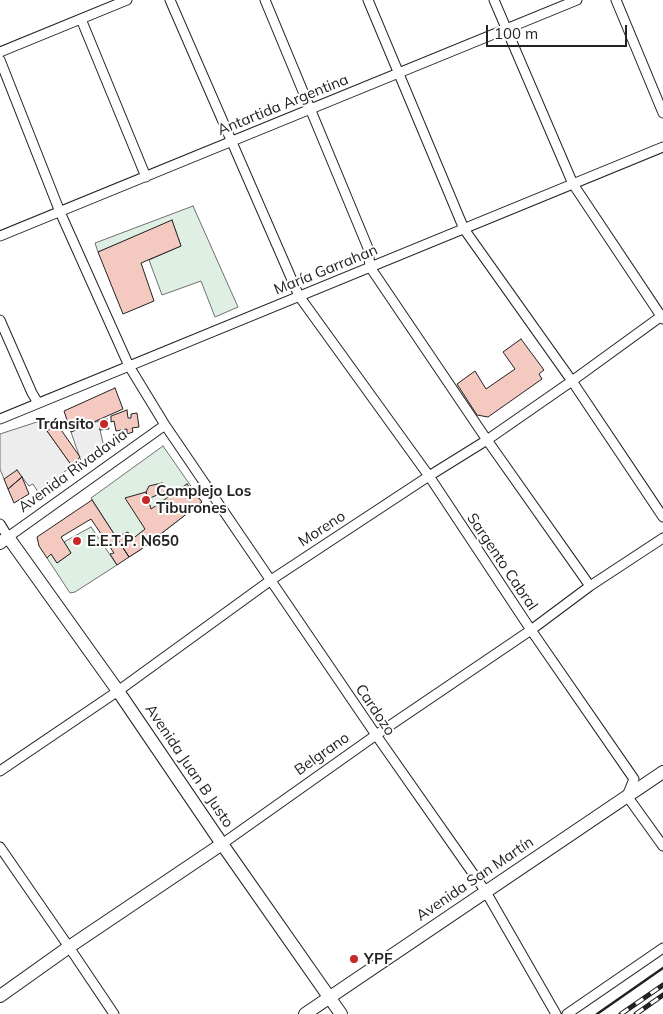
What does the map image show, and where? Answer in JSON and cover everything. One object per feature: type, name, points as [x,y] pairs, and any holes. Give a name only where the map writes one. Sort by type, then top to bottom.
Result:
[{"type":"street","points":[[0,52],[127,0]]},
{"type":"street","name":"Sargento Cabral","points":[[170,0],[299,296],[429,476],[531,630],[634,779],[627,796]]},
{"type":"street","points":[[265,0],[368,248],[370,267],[487,440],[590,586]]},
{"type":"street","points":[[368,0],[464,229],[572,381],[663,517]]},
{"type":"street","points":[[494,0],[573,184],[662,317]]},
{"type":"street","name":"Antartida Argentina","points":[[0,236],[577,0]]},
{"type":"street","points":[[616,0],[663,113]]},
{"type":"street","points":[[81,19],[146,177]]},
{"type":"street","name":"Cardozo","points":[[0,60],[60,212],[129,366],[165,425],[376,736],[486,892],[556,1014]]},
{"type":"street","name":"María Garrahan","points":[[0,419],[663,147]]},
{"type":"street","name":"Moreno","points":[[0,771],[118,691],[271,580],[487,440],[662,317]]},
{"type":"street","points":[[0,320],[38,403]]},
{"type":"street","name":"Avenida Rivadavia","points":[[4,540],[165,425]]},
{"type":"street","points":[[0,524],[4,540]]},
{"type":"street","name":"Belgrano","points":[[0,996],[531,630],[590,586],[663,538]]},
{"type":"street","name":"Avenida Juan B Justo","points":[[4,540],[118,691],[341,1014]]},
{"type":"street","name":"Avenida San Martín","points":[[305,1014],[663,772]]},
{"type":"street","points":[[627,796],[663,846]]},
{"type":"street","points":[[0,847],[114,1014]]},
{"type":"street","points":[[567,1014],[663,948]]},
{"type":"green space","points":[[193,206],[238,307],[215,317],[201,281],[162,295],[149,260],[181,246],[172,221],[98,252],[95,243]]},
{"type":"green space","name":"Complejo Los Tiburones","points":[[163,446],[202,502],[129,557],[91,498]]},
{"type":"green space","points":[[91,527],[117,565],[75,592],[70,593],[47,558],[51,554],[57,563],[71,553],[64,542]]},
{"type":"shaded area","points":[[43,420],[47,431],[72,466],[38,492],[33,484],[29,486],[22,477],[4,479],[0,469],[0,434]]},
{"type":"shaded area","points":[[98,421],[105,452],[83,467],[71,432]]},
{"type":"building","points":[[172,220],[181,246],[141,263],[154,301],[123,314],[98,252]]},
{"type":"building","points":[[521,339],[544,370],[539,374],[542,379],[488,417],[477,415],[457,384],[475,371],[486,389],[515,369],[503,352]]},
{"type":"building","points":[[115,388],[123,409],[71,432],[64,411]]},
{"type":"building","points":[[127,410],[128,418],[131,418],[131,414],[137,413],[139,427],[132,428],[133,432],[127,434],[127,429],[116,431],[114,421],[111,422],[111,416]]},
{"type":"building","name":"Tránsito","points":[[107,419],[109,429],[100,430],[99,421]]},
{"type":"building","points":[[57,424],[80,457],[72,466],[47,431]]},
{"type":"building","points":[[17,470],[22,477],[8,489],[4,479]]},
{"type":"building","points":[[22,477],[29,494],[14,503],[8,489]]},
{"type":"building","points":[[162,483],[166,491],[148,499],[146,492],[149,486]]},
{"type":"building","points":[[187,484],[202,502],[129,557],[116,537],[128,532],[131,537],[135,537],[145,529],[125,498],[146,492],[151,509]]},
{"type":"building","points":[[92,500],[129,557],[117,565],[110,554],[114,553],[91,519],[61,537],[71,553],[57,563],[51,554],[47,558],[39,546],[37,537]]},
{"type":"railway","points":[[621,1014],[663,985]]},
{"type":"railway","points":[[636,1014],[663,995]]},
{"type":"wall","points":[[597,1014],[663,968]]},
{"type":"place","name":"Tránsito","points":[[104,424]]},
{"type":"place","name":"Complejo Los Tiburones","points":[[146,500]]},
{"type":"place","name":"E.E.T.P. N650","points":[[77,541]]},
{"type":"place","name":"YPF","points":[[354,959]]}]
